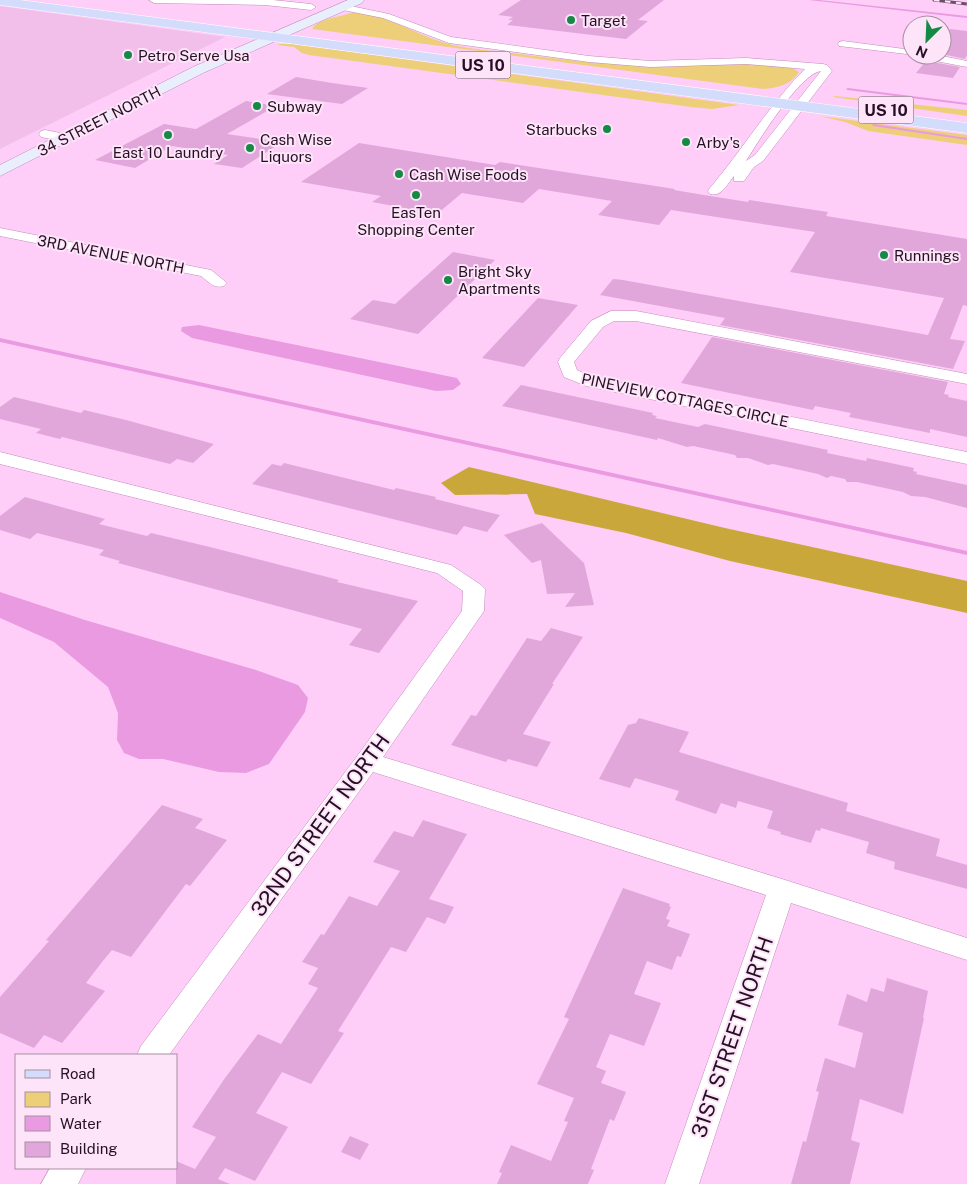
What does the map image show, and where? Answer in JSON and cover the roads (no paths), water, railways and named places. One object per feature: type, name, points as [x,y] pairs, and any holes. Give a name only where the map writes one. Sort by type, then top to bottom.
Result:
[{"type":"main road","name":"US 10","points":[[50,0],[260,33]]},
{"type":"main road","points":[[0,156],[328,0]]},
{"type":"main road","points":[[260,33],[285,31],[358,0]]},
{"type":"main road","name":"US 10","points":[[0,1],[782,100]]},
{"type":"main road","name":"US 10","points":[[285,31],[782,100],[967,128]]},
{"type":"main road","name":"34 STREET NORTH","points":[[0,171],[198,70],[260,33]]},
{"type":"main road","name":"US 10","points":[[802,103],[967,120]]},
{"type":"street","points":[[154,0],[265,2],[311,7]]},
{"type":"street","points":[[341,7],[386,16],[450,40],[580,58],[650,64],[902,53]]},
{"type":"street","points":[[833,56],[810,70],[782,100],[751,141],[721,192],[750,164],[760,158],[827,71],[833,56],[852,33]]},
{"type":"street","points":[[952,61],[967,64]]},
{"type":"street","points":[[45,134],[66,138]]},
{"type":"street","name":"3RD AVENUE NORTH","points":[[0,232],[206,273],[220,283]]},
{"type":"street","name":"PINEVIEW COTTAGES CIRCLE","points":[[967,379],[636,316],[611,316],[597,324],[566,362],[570,373],[586,381],[967,458]]},
{"type":"street","name":"32ND STREET NORTH","points":[[0,458],[444,569],[474,589],[473,611],[367,761],[153,1054]]},
{"type":"street","points":[[367,761],[782,889],[967,949]]},
{"type":"street","name":"31ST STREET NORTH","points":[[682,1184],[782,889]]},
{"type":"street","points":[[58,1184],[69,1169]]},
{"type":"water","points":[[199,325],[457,378],[461,384],[453,390],[436,391],[192,338],[181,331],[182,327]]},
{"type":"water","points":[[0,592],[85,620],[256,670],[298,685],[308,698],[305,712],[269,764],[246,773],[219,772],[163,759],[139,759],[124,753],[117,740],[118,713],[108,687],[54,642],[0,618]]},
{"type":"waterway","points":[[811,0],[967,17]]},
{"type":"waterway","points":[[848,89],[967,104]]},
{"type":"waterway","points":[[874,125],[967,139]]},
{"type":"waterway","points":[[0,340],[967,553]]},
{"type":"railway","points":[[934,0],[967,4]]},
{"type":"place","name":"Target","points":[[571,20]]},
{"type":"place","name":"Petro Serve Usa","points":[[128,55]]},
{"type":"place","name":"Subway","points":[[257,106]]},
{"type":"place","name":"Starbucks","points":[[607,129]]},
{"type":"place","name":"East 10 Laundry","points":[[168,135]]},
{"type":"place","name":"Arby's","points":[[686,142]]},
{"type":"place","name":"Cash Wise Liquors","points":[[250,148]]},
{"type":"place","name":"Cash Wise Foods","points":[[399,174]]},
{"type":"place","name":"EasTen Shopping Center","points":[[416,195]]},
{"type":"place","name":"Runnings","points":[[884,255]]},
{"type":"place","name":"Bright Sky Apartments","points":[[448,280]]}]
